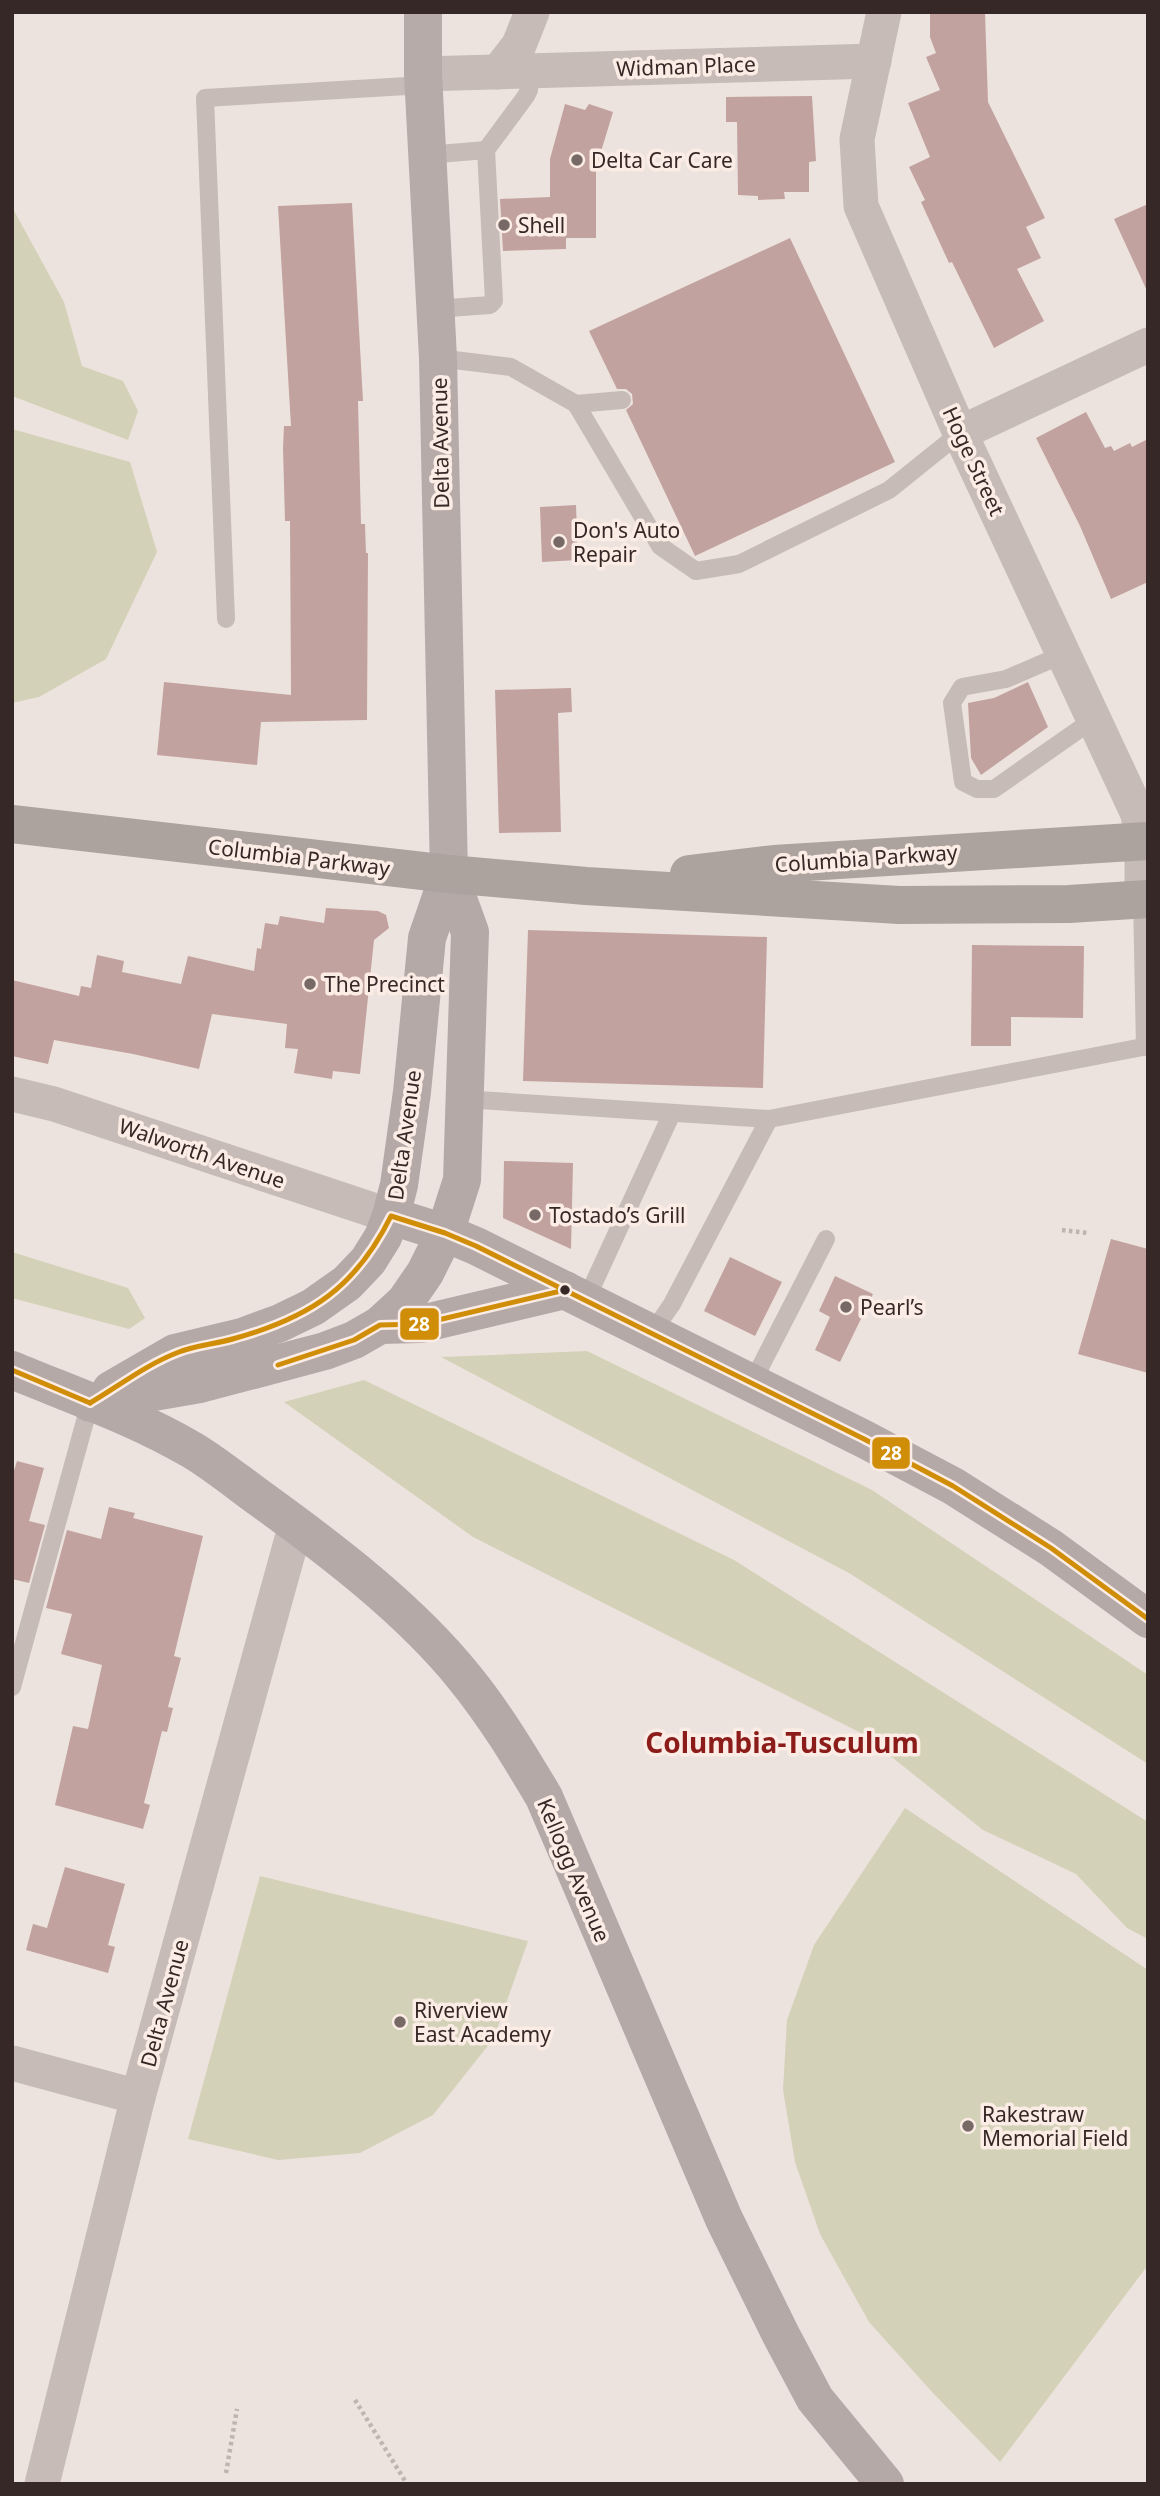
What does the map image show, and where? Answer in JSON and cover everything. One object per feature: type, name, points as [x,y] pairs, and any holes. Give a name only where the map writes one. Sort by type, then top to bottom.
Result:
[{"type":"highway","name":"Columbia Parkway","points":[[12,824],[449,874],[586,886],[899,905],[1056,904],[1145,899]]},
{"type":"highway","name":"Columbia Parkway","points":[[586,886],[774,864],[1145,841]]},
{"type":"highway","points":[[847,901],[975,863],[1125,859],[1145,841]]},
{"type":"main road","name":"Delta Avenue","points":[[90,1403],[200,1384],[299,1360],[354,1340],[380,1325],[405,1302],[425,1273],[445,1233],[462,1180],[470,932],[449,874],[438,358],[427,155],[423,12]]},
{"type":"main road","name":"Delta Avenue","points":[[90,1403],[174,1353],[280,1324],[313,1307],[347,1283],[368,1261],[391,1216],[399,1185],[412,1092],[427,938],[449,874]]},
{"type":"main road","points":[[391,1216],[445,1233],[576,1295],[953,1486],[1051,1548],[1148,1619]]},
{"type":"main road","points":[[380,1325],[421,1324],[576,1295]]},
{"type":"main road","name":"Kellogg Avenue","points":[[12,1370],[149,1427],[193,1451],[296,1524],[413,1622],[463,1676],[507,1734],[544,1797],[724,2219],[781,2335],[815,2399],[885,2484]]},
{"type":"street","points":[[515,71],[519,45],[532,12]]},
{"type":"street","name":"Hoge Street","points":[[884,12],[857,139],[861,206],[960,433],[1138,814],[1145,841],[1145,899]]},
{"type":"street","name":"Widman Place","points":[[424,80],[515,71],[874,61]]},
{"type":"street","points":[[960,433],[1148,345]]},
{"type":"street","name":"Walworth Avenue","points":[[12,1094],[54,1104],[391,1216]]},
{"type":"street","name":"Delta Avenue","points":[[42,2484],[138,2097],[296,1524]]},
{"type":"street","points":[[12,2063],[138,2097]]},
{"type":"lane","points":[[435,309],[490,305],[494,301],[486,150],[529,90],[515,71]]},
{"type":"lane","points":[[226,619],[205,98],[424,80]]},
{"type":"lane","points":[[427,155],[486,150]]},
{"type":"lane","points":[[438,358],[511,367],[576,404],[660,547],[696,571],[739,564],[889,490],[960,433]]},
{"type":"lane","points":[[576,404],[622,400]]},
{"type":"lane","points":[[1064,654],[1006,680],[962,687],[952,703],[963,782],[977,789],[994,789],[1094,719]]},
{"type":"lane","points":[[463,1099],[769,1119],[1146,1046],[1145,899]]},
{"type":"lane","points":[[576,1295],[672,1113]]},
{"type":"lane","points":[[652,1333],[671,1304],[769,1119]]},
{"type":"lane","points":[[752,1383],[826,1240]]},
{"type":"lane","points":[[12,1687],[90,1403]]},
{"type":"path","points":[[1062,1230],[1088,1233]]},
{"type":"path","points":[[355,2400],[407,2484]]},
{"type":"path","points":[[226,2473],[237,2409]]},
{"type":"shaded area","points":[[12,207],[64,302],[82,366],[123,381],[138,411],[128,440],[12,396]]},
{"type":"shaded area","points":[[12,429],[130,462],[157,552],[106,659],[39,697],[12,703]]},
{"type":"shaded area","points":[[12,1252],[128,1288],[145,1318],[129,1329],[12,1298]]},
{"type":"shaded area","points":[[587,1351],[872,1490],[1148,1675],[1148,1764],[849,1573],[441,1357]]},
{"type":"shaded area","points":[[364,1380],[734,1560],[1148,1822],[1148,1939],[1127,1928],[1076,1874],[983,1830],[863,1734],[473,1537],[284,1402]]},
{"type":"shaded area","name":"Rakestraw Memorial Field","points":[[905,1808],[1148,1970],[1148,2265],[1000,2462],[869,2322],[820,2234],[795,2162],[783,2090],[787,2020],[814,1945]]},
{"type":"shaded area","points":[[260,1876],[528,1941],[494,2038],[433,2115],[360,2153],[278,2160],[188,2139]]},
{"type":"building","points":[[930,12],[985,12],[988,102],[1045,218],[1026,227],[1041,258],[1017,269],[1044,321],[994,348],[952,262],[949,263],[921,202],[925,200],[909,167],[930,157],[908,103],[940,90],[926,57],[936,53],[930,37]]},
{"type":"building","points":[[812,96],[816,161],[809,162],[809,192],[784,192],[785,199],[758,200],[758,196],[738,195],[737,122],[726,122],[726,97]]},
{"type":"building","points":[[565,104],[585,110],[589,104],[613,112],[596,168],[596,238],[566,238],[566,249],[503,251],[500,199],[550,197],[550,159]]},
{"type":"building","points":[[352,203],[363,401],[358,401],[361,524],[365,524],[368,553],[367,720],[261,722],[257,765],[157,755],[164,682],[291,695],[290,521],[285,521],[283,448],[284,426],[291,426],[278,206]]},
{"type":"building","points":[[1148,204],[1148,293],[1114,219]]},
{"type":"building","points":[[790,238],[895,462],[695,556],[626,410],[633,404],[632,394],[626,389],[617,389],[589,331]]},
{"type":"building","points":[[1086,412],[1105,448],[1111,446],[1114,451],[1130,443],[1132,447],[1148,439],[1148,582],[1111,599],[1080,526],[1036,438]]},
{"type":"building","name":"Don's Auto Repair","points":[[576,505],[578,560],[542,562],[540,507]]},
{"type":"building","points":[[1028,682],[1048,727],[981,775],[971,758],[968,703],[994,698]]},
{"type":"building","points":[[571,688],[572,712],[558,713],[561,832],[499,833],[495,690]]},
{"type":"building","points":[[326,908],[378,911],[386,915],[389,928],[374,940],[360,1074],[333,1071],[332,1079],[294,1073],[298,1049],[285,1048],[287,1024],[212,1014],[199,1069],[54,1040],[48,1064],[12,1056],[12,980],[79,996],[81,986],[91,988],[97,955],[124,961],[122,972],[181,984],[188,956],[254,971],[257,948],[261,949],[265,923],[278,925],[280,916],[324,923]]},
{"type":"building","points":[[528,930],[767,937],[763,1088],[523,1081]]},
{"type":"building","points":[[972,945],[1084,946],[1083,1018],[1011,1017],[1011,1046],[971,1046]]},
{"type":"building","points":[[504,1161],[573,1163],[571,1249],[503,1218]]},
{"type":"building","points":[[1111,1239],[1148,1249],[1148,1373],[1078,1354]]},
{"type":"building","points":[[730,1257],[782,1282],[755,1336],[704,1311]]},
{"type":"building","name":"Pearl’s","points":[[835,1276],[873,1294],[840,1362],[815,1350],[830,1317],[819,1311]]},
{"type":"building","points":[[17,1461],[44,1468],[29,1521],[45,1525],[29,1583],[12,1579],[12,1477]]},
{"type":"building","points":[[109,1507],[135,1513],[133,1518],[203,1536],[174,1656],[181,1658],[168,1707],[173,1708],[167,1732],[162,1731],[144,1803],[150,1805],[143,1829],[55,1805],[73,1726],[88,1729],[102,1665],[61,1654],[72,1614],[46,1608],[67,1530],[101,1539]]},
{"type":"building","points":[[65,1867],[125,1884],[108,1945],[115,1947],[108,1973],[26,1950],[33,1924],[47,1928]]},
{"type":"transit line","name":"28","points":[[90,1403],[167,1357],[263,1330],[309,1309],[328,1296],[363,1262],[391,1216],[476,1246],[953,1486],[1051,1548],[1148,1619]]},
{"type":"transit line","name":"28","points":[[278,1365],[354,1340],[380,1325],[421,1324],[565,1290]]},
{"type":"transit line","name":"28","points":[[12,1370],[90,1403]]},
{"type":"place","name":"Delta Car Care","points":[[577,160]]},
{"type":"place","name":"Shell","points":[[504,225]]},
{"type":"place","name":"Don's Auto Repair","points":[[559,542]]},
{"type":"place","name":"The Precinct","points":[[310,984]]},
{"type":"place","name":"Tostado’s Grill","points":[[535,1215]]},
{"type":"place","name":"Pearl’s","points":[[846,1307]]},
{"type":"place","name":"Riverview East Academy","points":[[400,2022]]},
{"type":"place","name":"Rakestraw Memorial Field","points":[[968,2126]]},
{"type":"district","name":"Columbia-Tusculum","points":[[782,1742]]}]
